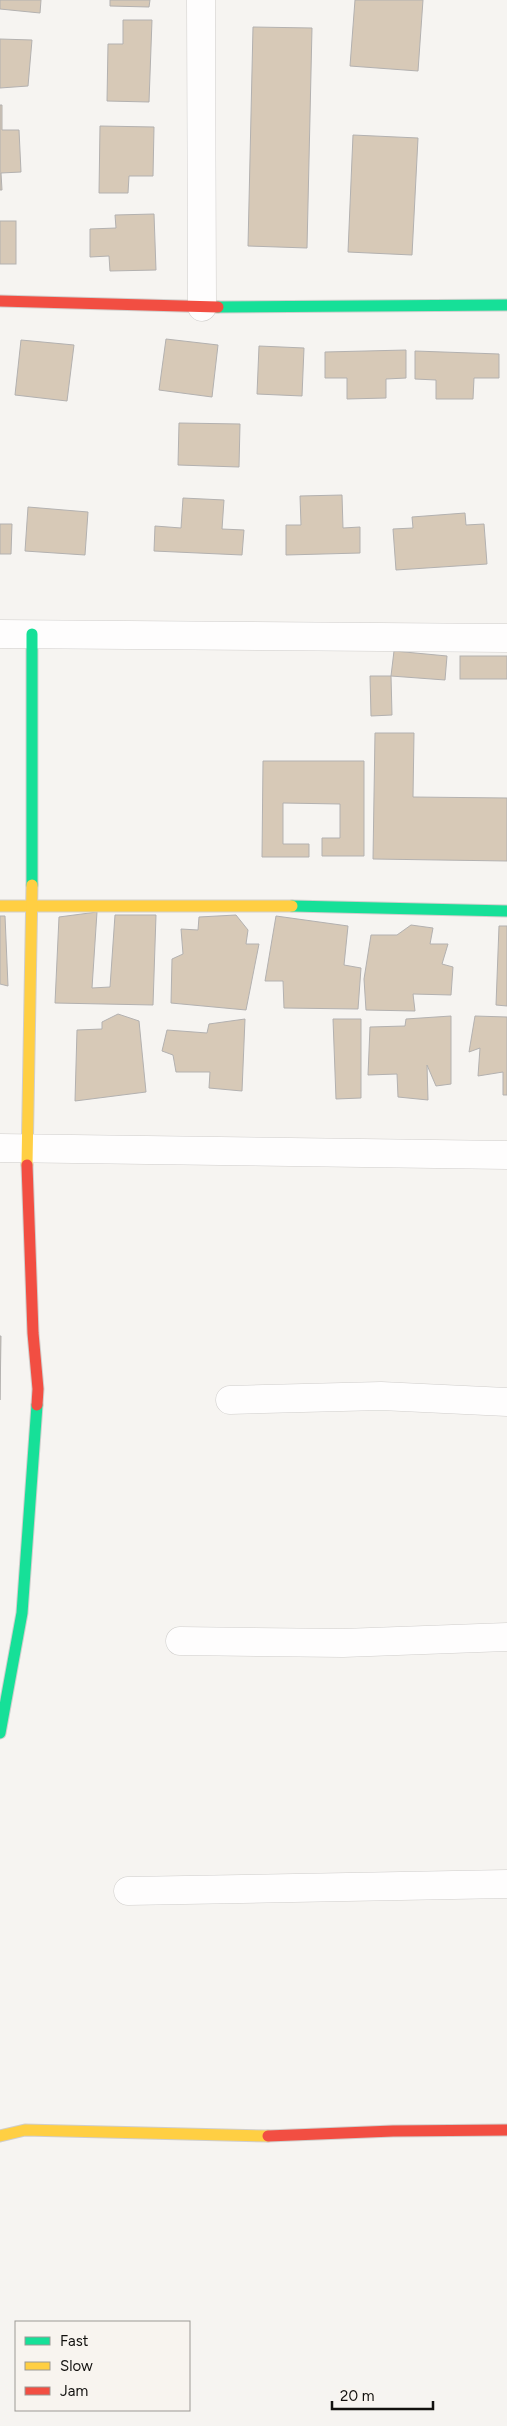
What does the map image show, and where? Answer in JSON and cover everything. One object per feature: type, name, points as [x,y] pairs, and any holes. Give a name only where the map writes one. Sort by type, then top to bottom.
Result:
[{"type":"street","points":[[201,0],[202,307]]},
{"type":"street","points":[[0,300],[202,307],[507,305]]},
{"type":"street","points":[[0,634],[507,638]]},
{"type":"street","points":[[0,1733],[22,1613],[38,1389],[13,1148],[32,906],[32,634]]},
{"type":"street","points":[[0,906],[277,906],[507,911]]},
{"type":"street","points":[[13,1148],[507,1156]]},
{"type":"street","points":[[230,1400],[381,1396],[507,1402]]},
{"type":"street","points":[[180,1641],[343,1643],[507,1637]]},
{"type":"street","points":[[128,1890],[507,1884]]},
{"type":"street","points":[[0,2136],[25,2130],[280,2136],[393,2131],[507,2130]]},
{"type":"building","points":[[0,0],[41,0],[40,13],[0,9]]},
{"type":"building","points":[[110,0],[150,0],[149,7],[110,6]]},
{"type":"building","points":[[355,0],[423,0],[418,71],[350,66]]},
{"type":"building","points":[[123,20],[152,20],[149,102],[107,101],[108,44],[123,44]]},
{"type":"building","points":[[253,27],[312,28],[307,248],[248,246]]},
{"type":"building","points":[[0,39],[32,40],[28,86],[0,88]]},
{"type":"building","points":[[0,105],[2,105],[2,130],[19,130],[21,172],[1,173],[2,190],[0,190]]},
{"type":"building","points":[[100,126],[154,127],[153,176],[129,176],[128,193],[99,193]]},
{"type":"building","points":[[353,135],[418,138],[412,255],[348,252]]},
{"type":"building","points":[[154,214],[156,270],[110,271],[109,256],[90,257],[90,229],[116,228],[115,215]]},
{"type":"building","points":[[0,221],[16,221],[16,264],[0,264]]},
{"type":"building","points":[[166,339],[218,345],[212,397],[159,390]]},
{"type":"building","points":[[21,340],[74,345],[67,401],[15,395]]},
{"type":"building","points":[[259,346],[304,348],[302,396],[257,394]]},
{"type":"building","points":[[406,350],[406,378],[386,379],[386,398],[347,399],[347,378],[325,378],[325,352]]},
{"type":"building","points":[[415,351],[499,354],[499,378],[474,378],[473,399],[436,399],[436,380],[415,379]]},
{"type":"building","points":[[179,423],[240,424],[239,467],[178,465]]},
{"type":"building","points":[[342,495],[343,528],[360,527],[360,553],[286,555],[286,525],[301,525],[300,496]]},
{"type":"building","points":[[183,498],[224,500],[222,529],[244,530],[242,555],[154,551],[155,526],[181,528]]},
{"type":"building","points":[[28,507],[88,512],[85,555],[25,551]]},
{"type":"building","points":[[465,513],[466,525],[484,524],[487,564],[396,570],[393,529],[413,528],[412,517]]},
{"type":"building","points":[[0,524],[12,524],[11,554],[0,554]]},
{"type":"building","points":[[394,651],[447,656],[445,680],[391,676]]},
{"type":"building","points":[[460,656],[507,656],[507,679],[460,679]]},
{"type":"building","points":[[370,676],[391,676],[392,715],[371,716]]},
{"type":"building","points":[[375,733],[414,733],[413,797],[507,798],[507,861],[373,859]]},
{"type":"building","points":[[263,761],[364,761],[364,856],[322,856],[322,838],[340,838],[340,804],[283,803],[283,844],[309,844],[309,857],[262,857]]},
{"type":"building","points":[[97,912],[92,988],[110,987],[115,915],[156,915],[153,1005],[55,1003],[59,917]]},
{"type":"building","points":[[236,915],[248,930],[246,944],[259,944],[246,1010],[171,1003],[172,959],[183,954],[181,929],[198,930],[199,917]]},
{"type":"building","points":[[0,916],[5,916],[8,986],[0,984]]},
{"type":"building","points":[[276,916],[348,926],[344,965],[361,968],[358,1009],[284,1008],[283,981],[265,981]]},
{"type":"building","points":[[411,925],[433,928],[430,944],[448,944],[442,964],[453,967],[451,995],[413,994],[415,1011],[366,1010],[364,979],[371,935],[397,935]]},
{"type":"building","points":[[499,926],[507,926],[507,1006],[496,1005]]},
{"type":"building","points":[[118,1014],[139,1021],[146,1092],[75,1101],[77,1030],[102,1029],[102,1022]]},
{"type":"building","points":[[451,1016],[451,1084],[436,1086],[427,1065],[428,1100],[398,1097],[397,1074],[368,1075],[370,1027],[405,1026],[406,1019]]},
{"type":"building","points":[[475,1016],[507,1017],[507,1095],[503,1095],[503,1072],[478,1076],[480,1048],[469,1052]]},
{"type":"building","points":[[245,1019],[242,1091],[209,1088],[210,1072],[176,1072],[173,1055],[162,1051],[167,1030],[207,1033],[209,1024]]},
{"type":"building","points":[[333,1019],[361,1019],[361,1098],[336,1099]]},
{"type":"building","points":[[0,1336],[1,1336],[0,1400]]},
{"type":"traffic: fast","points":[[218,307],[507,305]]},
{"type":"traffic: fast","points":[[32,634],[32,885]]},
{"type":"traffic: fast","points":[[292,906],[507,911]]},
{"type":"traffic: fast","points":[[0,1733],[22,1613],[37,1405]]},
{"type":"traffic: slow","points":[[27,1165],[32,885]]},
{"type":"traffic: slow","points":[[0,906],[292,906]]},
{"type":"traffic: slow","points":[[0,2136],[25,2130],[268,2136]]},
{"type":"traffic: jam","points":[[0,301],[218,307]]},
{"type":"traffic: jam","points":[[27,1165],[33,1333],[38,1389],[37,1405]]},
{"type":"traffic: jam","points":[[268,2136],[393,2131],[507,2130]]}]
